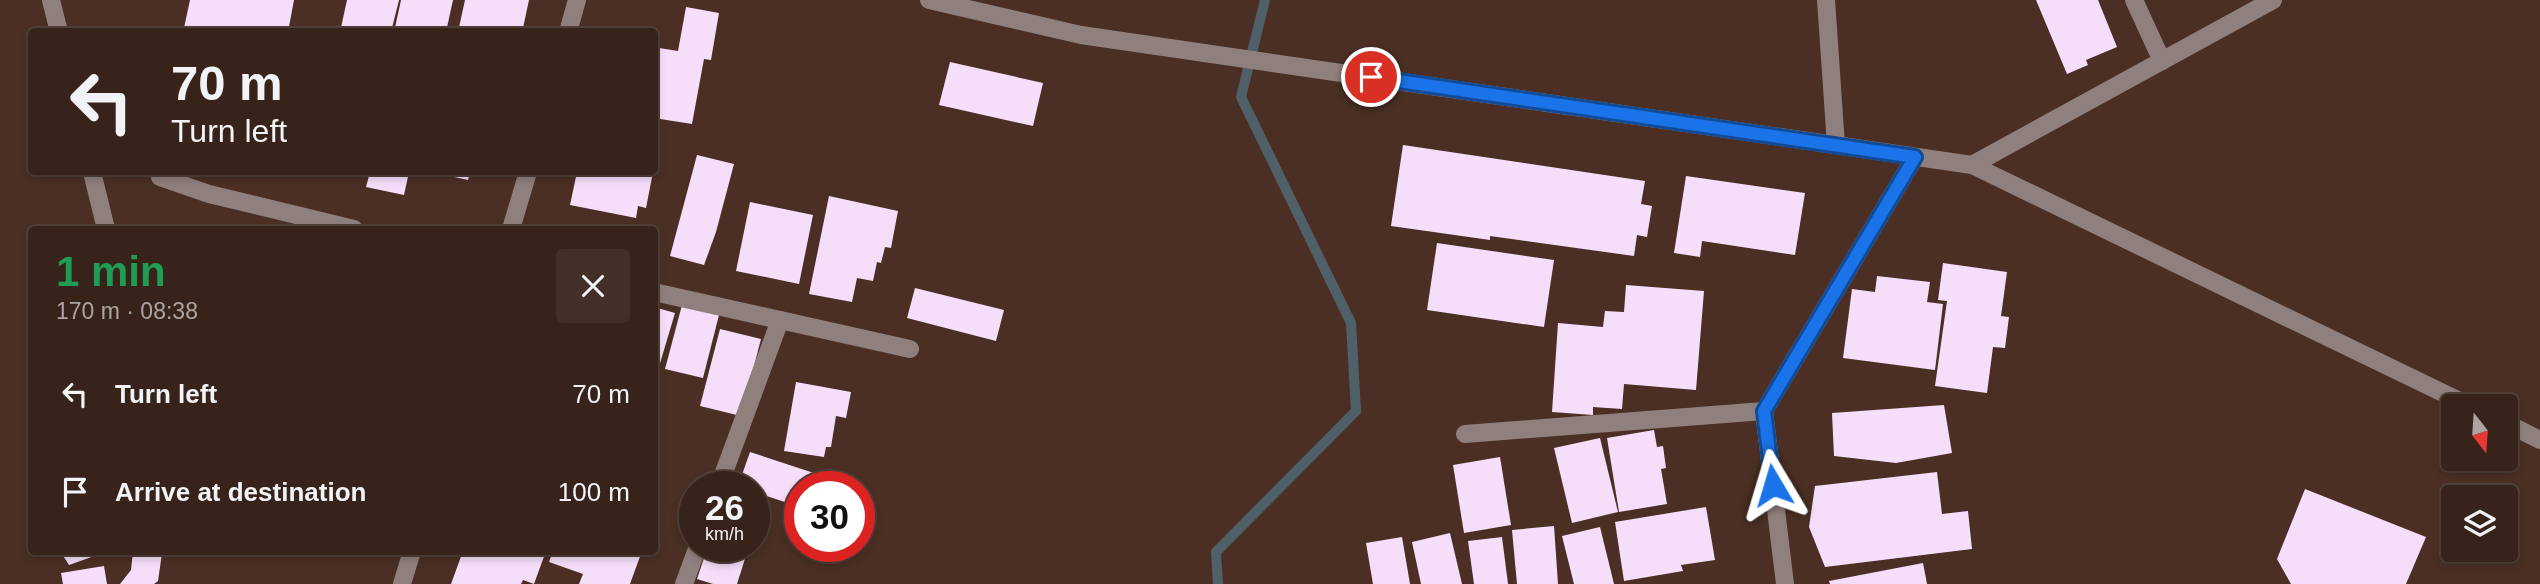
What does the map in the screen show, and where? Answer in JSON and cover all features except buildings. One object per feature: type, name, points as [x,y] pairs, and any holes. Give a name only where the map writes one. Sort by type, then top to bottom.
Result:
[{"type":"street","points":[[51,0],[58,28]]},
{"type":"street","points":[[569,28],[578,0]]},
{"type":"street","points":[[929,0],[1081,35],[1972,165],[2445,394]]},
{"type":"street","points":[[1826,0],[1836,145]]},
{"type":"street","points":[[2134,0],[2162,61]]},
{"type":"street","points":[[1972,165],[2273,0]]},
{"type":"street","points":[[1785,584],[1764,411],[1915,157]]},
{"type":"street","points":[[93,175],[105,226]]},
{"type":"street","points":[[513,226],[527,175]]},
{"type":"street","points":[[160,177],[264,209],[340,226]]},
{"type":"street","points":[[658,293],[910,349]]},
{"type":"street","points":[[725,471],[780,320]]},
{"type":"street","points":[[1465,434],[1764,411]]},
{"type":"street","points":[[2518,429],[2540,440]]},
{"type":"street","points":[[402,584],[411,555]]},
{"type":"street","points":[[684,584],[692,562]]},
{"type":"waterway","points":[[1218,584],[1216,552],[1356,411],[1351,323],[1241,97],[1265,0]]},
{"type":"route","points":[[1371,77],[1915,157],[1764,411],[1773,485]]}]
